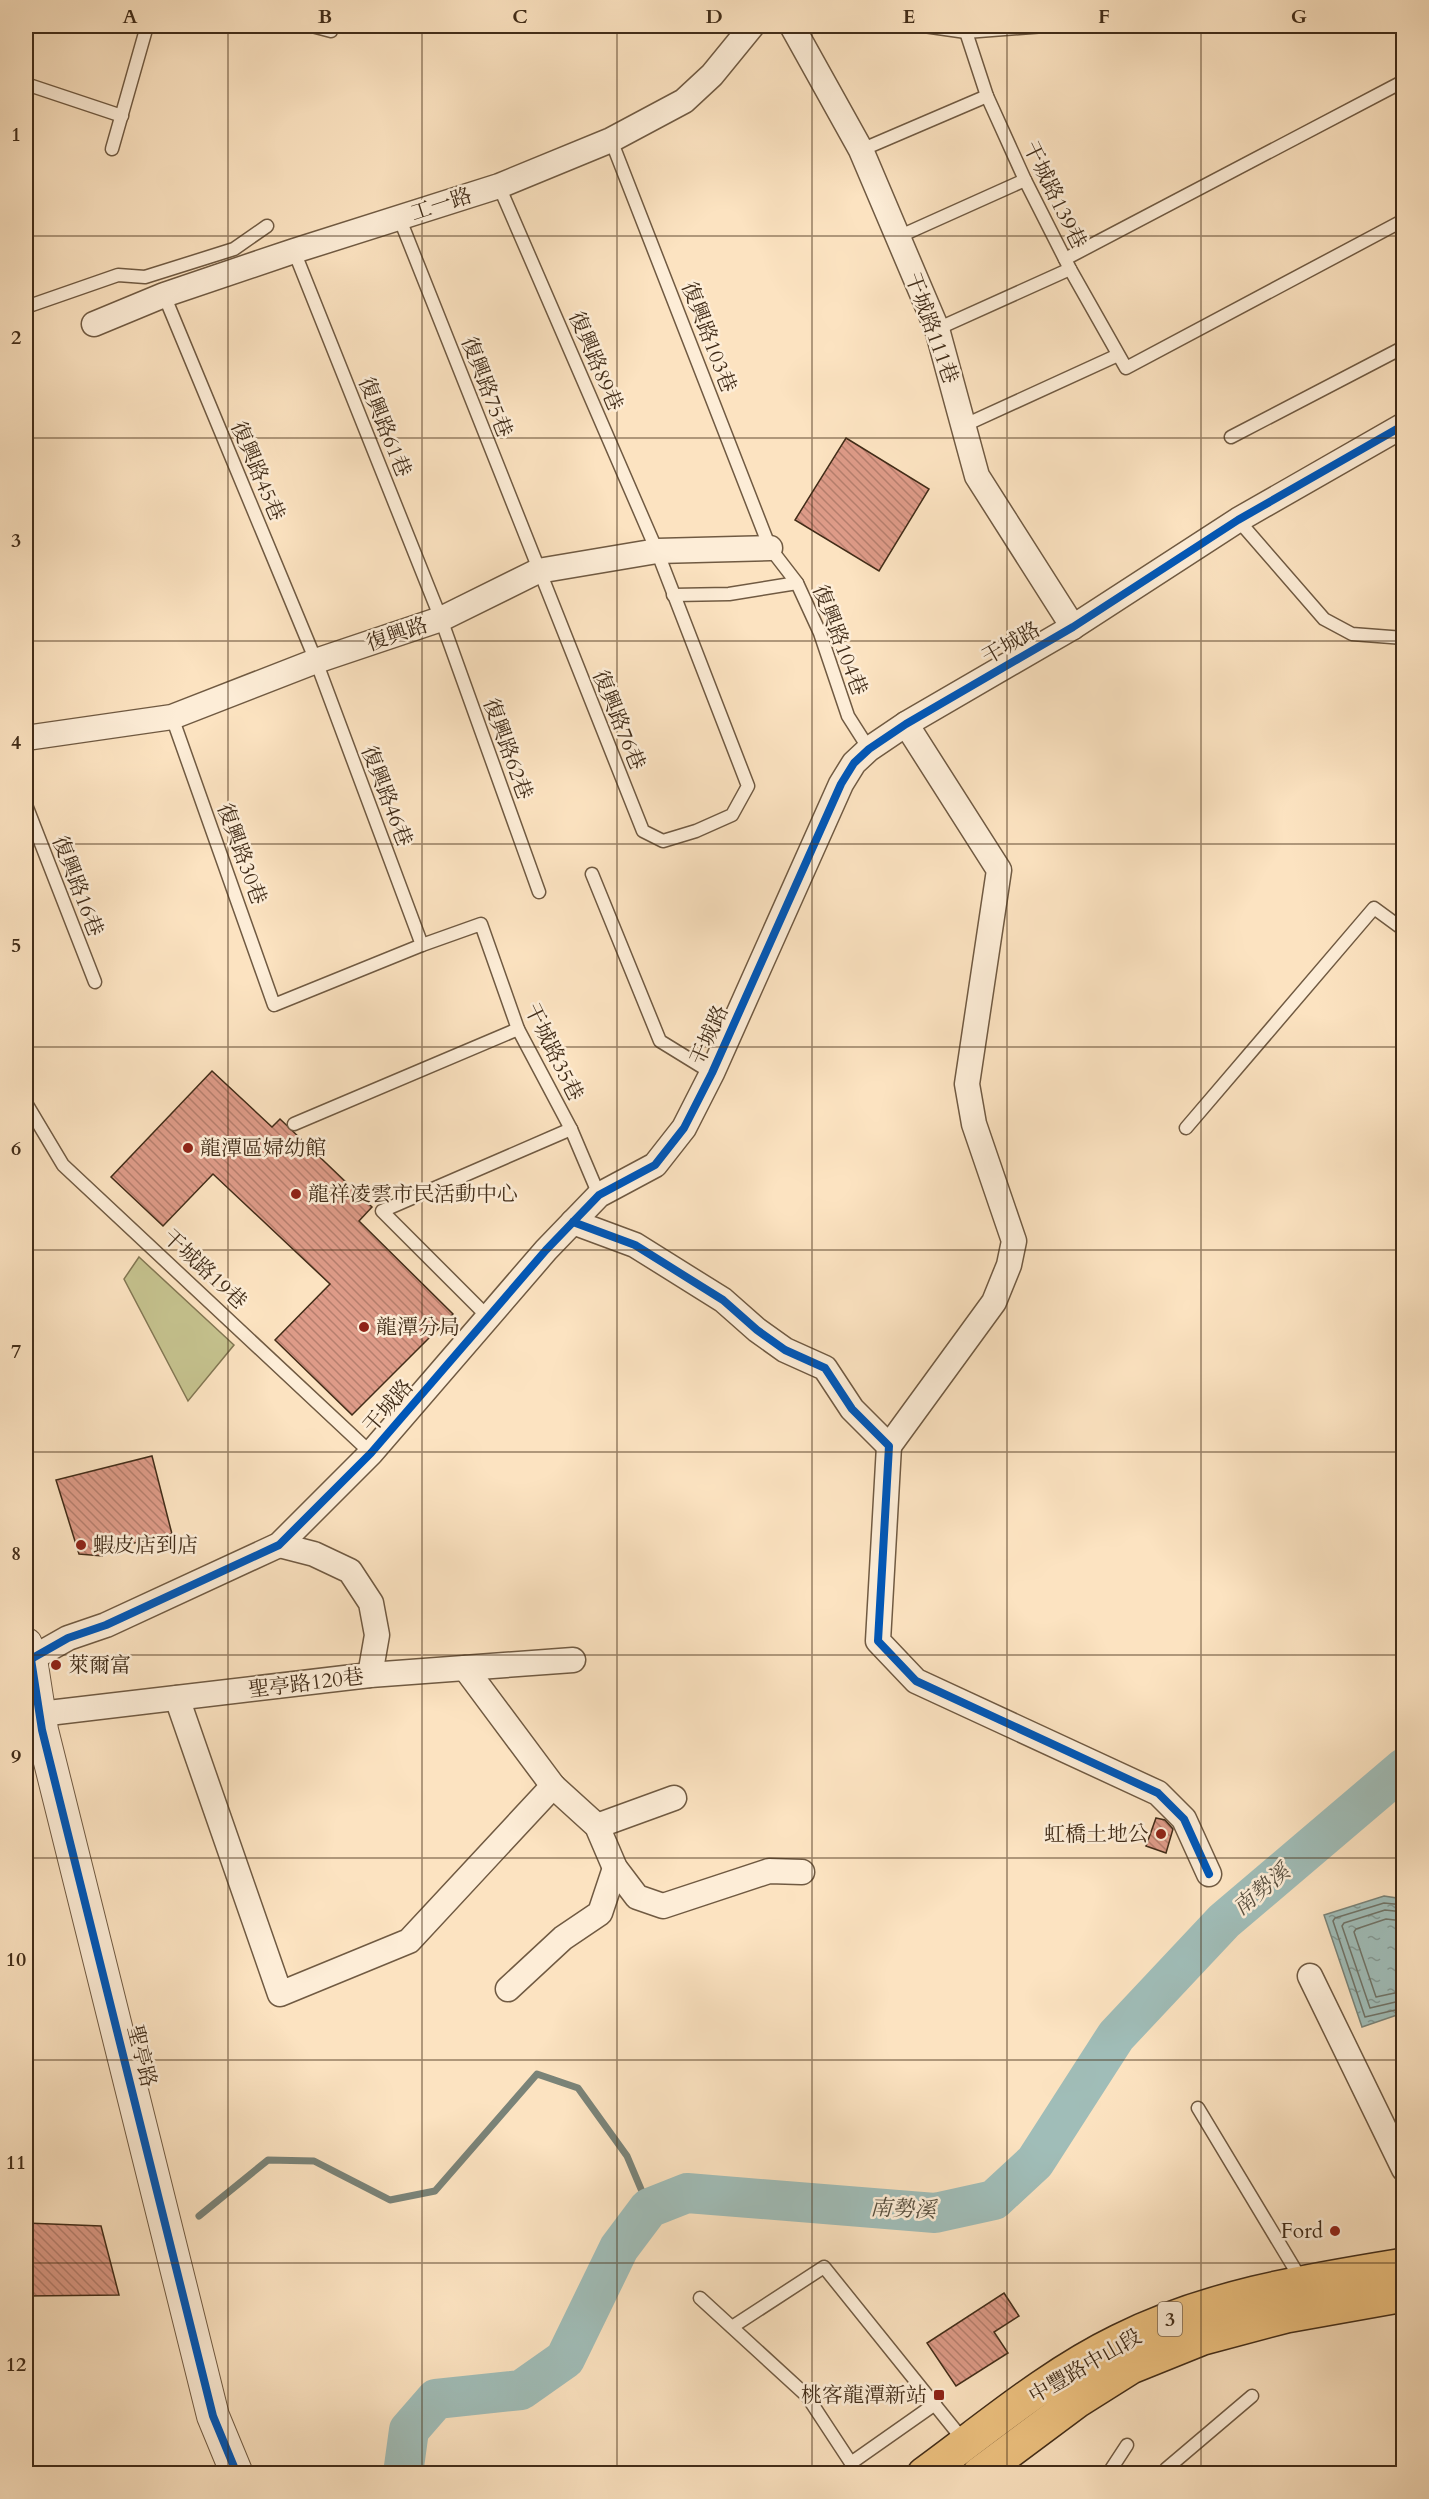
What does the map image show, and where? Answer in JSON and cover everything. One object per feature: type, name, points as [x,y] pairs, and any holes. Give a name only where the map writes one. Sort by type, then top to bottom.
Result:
[{"type":"main road","name":"中豐路中山段","points":[[981,2461],[1059,2377],[1119,2341],[1191,2310],[1280,2286],[1404,2265]]},
{"type":"main road","name":"中豐路中山段","points":[[924,2474],[981,2461],[1131,2367],[1203,2338],[1265,2321],[1404,2295]]},
{"type":"street","name":"工一路","points":[[94,324],[164,295],[294,250],[499,186],[611,140],[684,101],[712,75],[752,26]]},
{"type":"street","name":"干城路111巷","points":[[792,26],[861,150],[937,329],[965,425],[977,476],[1073,627]]},
{"type":"street","name":"干城路","points":[[27,1656],[106,1625],[279,1545],[371,1453],[573,1222],[599,1196],[655,1165],[684,1128],[712,1073],[841,784],[854,763],[869,749],[906,724],[1073,627],[1238,520],[1404,425]]},
{"type":"street","name":"復興路","points":[[26,738],[172,717],[316,661],[441,619],[538,571],[657,551],[770,548]]},
{"type":"street","points":[[906,724],[999,870],[967,1084],[974,1124],[1014,1241],[1009,1265],[994,1302],[889,1446],[879,1641],[916,1681],[1158,1793],[1184,1819],[1209,1874]]},
{"type":"street","points":[[573,1222],[636,1245],[723,1300],[757,1330],[785,1350],[825,1368],[852,1410],[889,1446]]},
{"type":"street","points":[[279,1545],[314,1554],[350,1571],[371,1603],[377,1635],[369,1675]]},
{"type":"street","name":"聖亭路","points":[[27,1656],[213,2416],[237,2474]]},
{"type":"street","name":"聖亭路120巷","points":[[40,1714],[369,1675],[573,1660]]},
{"type":"street","points":[[465,1668],[553,1786],[597,1826],[615,1868],[637,1897],[663,1906],[770,1871],[802,1872]]},
{"type":"street","points":[[177,1698],[280,1994],[409,1941],[553,1786]]},
{"type":"street","points":[[597,1826],[674,1798]]},
{"type":"street","points":[[508,1989],[563,1938],[600,1912],[615,1868]]},
{"type":"street","points":[[1310,1976],[1404,2169]]},
{"type":"lane","points":[[112,149],[147,26]]},
{"type":"lane","points":[[312,26],[331,31]]},
{"type":"lane","points":[[924,26],[966,32],[1045,26]]},
{"type":"lane","name":"干城路139巷","points":[[966,32],[987,96],[1025,180],[1067,264],[1126,368],[1404,220]]},
{"type":"lane","points":[[26,84],[122,116]]},
{"type":"lane","points":[[937,329],[1067,264],[1402,85]]},
{"type":"lane","points":[[861,150],[987,96]]},
{"type":"lane","name":"復興路103巷","points":[[611,140],[770,548]]},
{"type":"lane","points":[[898,237],[1025,180]]},
{"type":"lane","name":"復興路89巷","points":[[499,186],[657,551],[673,595]]},
{"type":"lane","name":"復興路75巷","points":[[399,217],[538,571]]},
{"type":"lane","points":[[26,307],[118,275],[145,277],[234,249],[267,226]]},
{"type":"lane","name":"復興路61巷","points":[[294,250],[441,619]]},
{"type":"lane","name":"復興路45巷","points":[[164,295],[316,661]]},
{"type":"lane","points":[[1231,437],[1404,347]]},
{"type":"lane","points":[[965,425],[1118,355]]},
{"type":"lane","points":[[1238,520],[1324,619],[1352,634],[1404,638]]},
{"type":"lane","name":"復興路104巷","points":[[770,548],[797,583],[820,633],[848,716],[869,749]]},
{"type":"lane","name":"復興路76巷","points":[[538,571],[643,831],[663,842],[732,815],[748,786],[673,595]]},
{"type":"lane","points":[[673,595],[729,594],[797,583]]},
{"type":"lane","name":"復興路62巷","points":[[441,619],[539,892]]},
{"type":"lane","name":"復興路46巷","points":[[316,661],[422,945]]},
{"type":"lane","name":"復興路30巷","points":[[172,717],[274,1005],[422,945]]},
{"type":"lane","name":"復興路16巷","points":[[26,804],[95,982]]},
{"type":"lane","points":[[592,874],[660,1041],[712,1073]]},
{"type":"lane","points":[[1186,1128],[1374,908],[1404,930]]},
{"type":"lane","name":"干城路35巷","points":[[422,945],[481,924],[518,1029],[571,1129],[599,1196]]},
{"type":"lane","points":[[294,1124],[518,1029]]},
{"type":"lane","name":"干城路19巷","points":[[26,1103],[63,1165],[371,1453]]},
{"type":"lane","points":[[488,1317],[382,1211],[571,1129]]},
{"type":"lane","points":[[1198,2108],[1302,2282]]},
{"type":"lane","points":[[732,2327],[824,2267],[981,2461]]},
{"type":"lane","points":[[700,2298],[807,2396],[851,2463],[935,2404]]},
{"type":"lane","points":[[1171,2474],[1166,2469],[1252,2396]]},
{"type":"lane","points":[[1108,2474],[1127,2445]]},
{"type":"shaded area","points":[[139,1257],[234,1345],[188,1401],[124,1279]]},
{"type":"water","points":[[1384,1896],[1403,1899],[1403,2013],[1362,2027],[1324,1915]]},
{"type":"building","points":[[846,438],[929,489],[879,571],[795,520]]},
{"type":"building","points":[[212,1071],[272,1127],[280,1119],[372,1207],[359,1221],[453,1314],[352,1415],[275,1340],[330,1284],[213,1174],[163,1226],[111,1177]]},
{"type":"building","points":[[152,1456],[172,1534],[101,1551],[102,1556],[79,1554],[56,1480]]},
{"type":"building","name":"虹橋土地公","points":[[1156,1818],[1165,1820],[1173,1829],[1166,1853],[1146,1846]]},
{"type":"building","points":[[26,2223],[101,2226],[119,2295],[26,2296]]},
{"type":"building","points":[[1004,2293],[1019,2316],[994,2332],[1008,2353],[956,2386],[927,2343]]},
{"type":"waterway","name":"南勢溪","points":[[403,2474],[409,2430],[436,2399],[521,2390],[565,2359],[619,2248],[649,2208],[687,2193],[935,2213],[994,2200],[1035,2162],[1116,2036],[1224,1921],[1404,1768]]},
{"type":"waterway","points":[[199,2216],[268,2160],[314,2161],[390,2200],[435,2191],[537,2074],[578,2088],[627,2156],[649,2208]]},
{"type":"cycle path","points":[[31,1659],[68,1638],[106,1625],[279,1545],[371,1453],[546,1250],[599,1195],[655,1165],[684,1128],[712,1073],[841,784],[854,763],[869,749],[906,724],[1073,627],[1238,520],[1404,425]]},
{"type":"cycle path","points":[[573,1222],[635,1245],[723,1300],[757,1330],[785,1350],[825,1368],[852,1409],[889,1446],[878,1641],[916,1681],[1158,1793],[1184,1819],[1209,1874]]},
{"type":"cycle path","points":[[26,1644],[31,1659],[42,1730],[213,2416],[237,2474]]},
{"type":"place","name":"龍潭區婦幼館","points":[[188,1148]]},
{"type":"place","name":"龍祥凌雲市民活動中心","points":[[296,1194]]},
{"type":"place","name":"龍潭分局","points":[[364,1327]]},
{"type":"place","name":"蝦皮店到店","points":[[81,1545]]},
{"type":"place","name":"萊爾富","points":[[56,1665]]},
{"type":"place","name":"虹橋土地公","points":[[1161,1834]]},
{"type":"place","name":"Ford","points":[[1335,2231]]},
{"type":"place","name":"桃客龍潭新站","points":[[939,2395]]}]
